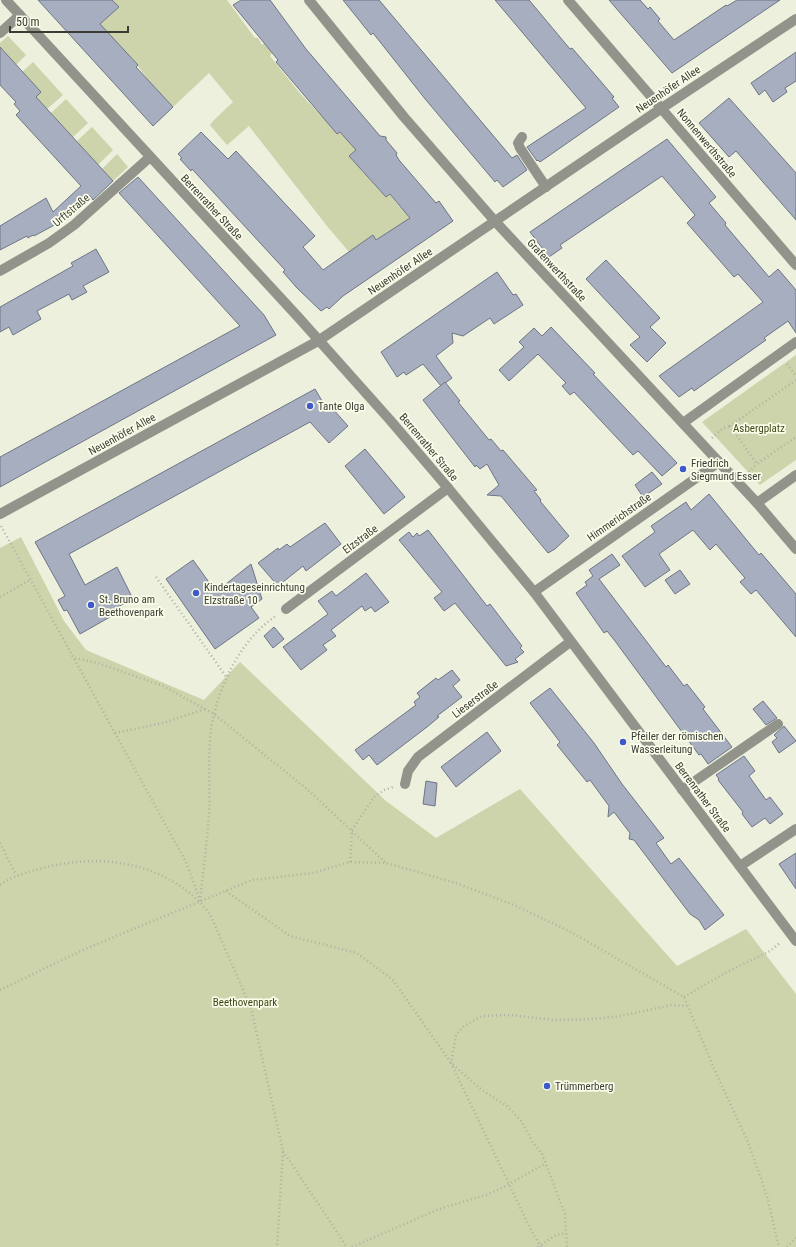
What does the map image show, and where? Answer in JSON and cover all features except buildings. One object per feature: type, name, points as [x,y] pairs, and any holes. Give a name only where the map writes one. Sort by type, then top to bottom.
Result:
[{"type":"street","name":"Berrenrather Straße","points":[[6,0],[390,420],[448,488],[534,592],[570,642],[793,937]]},
{"type":"street","name":"Grafenwerthstraße","points":[[309,0],[404,117],[496,222],[757,502],[796,549]]},
{"type":"street","name":"Nonnenwerthstraße","points":[[568,0],[796,265]]},
{"type":"street","points":[[0,33],[20,15]]},
{"type":"street","name":"Neuenhöfer Allee","points":[[0,514],[318,341],[496,222],[660,106],[796,19]]},
{"type":"street","points":[[522,137],[518,143],[520,148],[546,187]]},
{"type":"street","name":"Urftstraße","points":[[0,271],[49,243],[74,225],[150,157]]},
{"type":"street","points":[[683,423],[796,342]]},
{"type":"street","name":"Himmerichstraße","points":[[534,592],[719,462]]},
{"type":"street","points":[[757,502],[796,475]]},
{"type":"street","name":"Elzstraße","points":[[286,609],[448,488]]},
{"type":"street","name":"Lieserstraße","points":[[405,784],[408,771],[418,757],[570,642]]},
{"type":"street","points":[[682,790],[778,724]]},
{"type":"street","points":[[740,866],[796,829]]},
{"type":"path","points":[[718,432],[730,426],[796,378],[788,365]]},
{"type":"path","points":[[730,426],[757,464]]},
{"type":"path","points":[[748,472],[796,436]]},
{"type":"path","points":[[0,525],[75,658],[186,862],[200,902]]},
{"type":"path","points":[[156,577],[227,678]]},
{"type":"path","points":[[0,597],[30,580]]},
{"type":"path","points":[[200,902],[209,813],[210,760],[214,714],[227,678],[239,653],[257,630],[286,609]]},
{"type":"path","points":[[75,658],[98,663],[163,686],[214,714],[308,790],[386,863]]},
{"type":"path","points":[[115,733],[163,723],[206,709]]},
{"type":"path","points":[[350,862],[352,830],[374,797],[384,790],[405,784]]},
{"type":"path","points":[[0,843],[16,875]]},
{"type":"path","points":[[0,884],[16,875],[60,864],[87,860],[118,861],[155,872],[178,884],[200,902],[210,914],[251,1008],[283,1151],[277,1247]]},
{"type":"path","points":[[0,990],[85,949],[252,880],[313,873],[350,862],[386,863],[456,883],[514,905],[569,931],[684,997],[716,1073],[748,1142],[767,1196],[779,1247]]},
{"type":"path","points":[[226,891],[290,936],[357,953],[393,980],[451,1063],[540,1246],[556,1235],[566,1233]]},
{"type":"path","points":[[684,997],[793,937]]},
{"type":"path","points":[[451,1063],[456,1035],[464,1026],[482,1016],[510,1015],[554,1020],[593,1019],[628,1015],[671,1005],[687,1006]]},
{"type":"path","points":[[451,1063],[482,1090],[507,1106],[522,1122],[546,1163],[565,1214],[567,1247]]},
{"type":"path","points":[[283,1151],[347,1247]]},
{"type":"path","points":[[352,1247],[439,1209],[486,1195],[546,1163]]},
{"type":"path","points":[[787,1247],[796,1238]]},
{"type":"green space","points":[[112,0],[227,0],[255,38],[258,38],[262,45],[264,43],[272,53],[270,56],[298,91],[321,116],[324,114],[333,124],[330,126],[337,134],[340,132],[357,149],[349,156],[386,197],[390,194],[399,206],[415,217],[404,225],[402,223],[376,240],[349,252],[249,126],[227,145],[210,125],[233,102],[209,73],[173,107],[148,80],[132,58],[123,53],[99,25],[119,7]]},
{"type":"green space","points":[[8,36],[26,55],[16,65],[0,47],[0,43]]},
{"type":"green space","points":[[33,62],[63,95],[47,109],[36,97],[41,92],[22,72]]},
{"type":"green space","points":[[66,99],[88,123],[73,137],[51,113]]},
{"type":"green space","points":[[92,127],[113,150],[98,165],[77,141]]},
{"type":"green space","points":[[117,154],[128,167],[113,181],[102,169]]},
{"type":"green space","name":"Asbergplatz","points":[[796,355],[796,460],[760,485],[702,422]]},
{"type":"green space","name":"Beethovenpark","points":[[21,537],[64,621],[86,650],[204,700],[240,662],[386,801],[436,838],[520,789],[677,966],[746,929],[796,994],[796,1247],[0,1247],[0,548]]},
{"type":"place","name":"Tante Olga","points":[[310,406]]},
{"type":"place","name":"Friedrich Siegmund Esser","points":[[683,469]]},
{"type":"place","name":"Kindertageseinrichtung Elzstraße 10","points":[[196,593]]},
{"type":"place","name":"St. Bruno am Beethovenpark","points":[[91,605]]},
{"type":"place","name":"Pfeiler der römischen Wasserleitung","points":[[623,742]]},
{"type":"place","name":"Trümmerberg","points":[[547,1086]]}]
